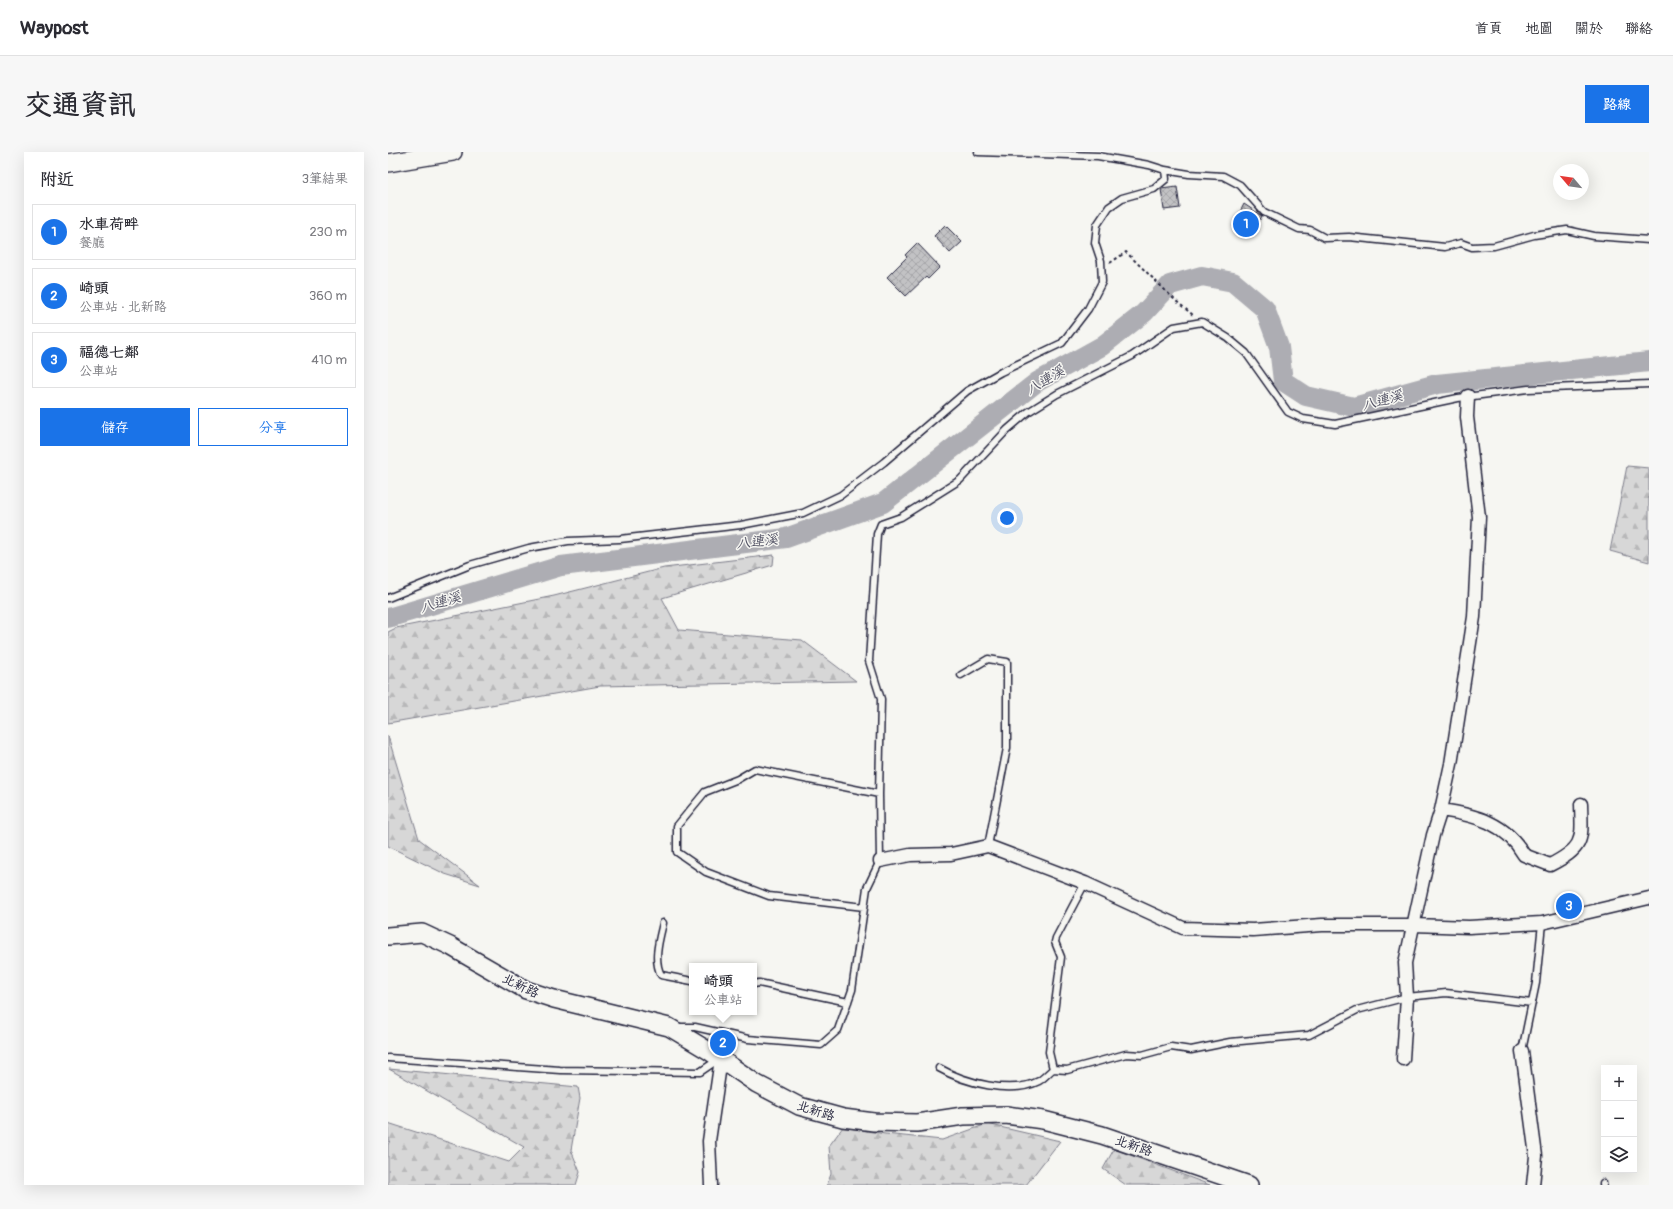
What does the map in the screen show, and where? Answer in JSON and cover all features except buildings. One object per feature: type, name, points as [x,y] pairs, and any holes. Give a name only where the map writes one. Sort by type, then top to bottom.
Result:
[{"type":"main road","points":[[388,163],[453,152]]},
{"type":"main road","name":"北新路","points":[[388,936],[422,933],[450,946],[526,990],[554,999],[669,1027],[721,1059],[757,1084],[799,1106],[843,1118],[874,1122],[917,1123],[963,1116],[1006,1115],[1043,1120],[1102,1135],[1249,1185]]},
{"type":"street","points":[[1403,1059],[1407,997],[1405,963],[1433,835],[1441,810],[1451,764],[1474,617],[1479,517],[1467,417],[1468,396]]},
{"type":"street","points":[[1441,810],[1466,813],[1501,828],[1517,842],[1524,855],[1550,865],[1569,856],[1577,847],[1582,837],[1581,804]]},
{"type":"street","points":[[880,861],[910,855],[951,854],[988,846],[1085,883],[1183,928],[1253,930],[1322,925],[1414,925],[1469,927],[1542,923],[1649,898]]},
{"type":"street","points":[[1522,1052],[1536,1156],[1534,1185]]},
{"type":"street","points":[[710,1185],[709,1141],[721,1059]]},
{"type":"lane","points":[[978,152],[1098,156],[1189,174],[1223,176],[1240,185],[1264,212],[1299,229],[1310,230],[1324,238],[1350,237],[1445,247],[1461,243],[1472,247],[1494,246],[1534,236],[1567,230],[1594,236],[1648,238]]},
{"type":"lane","points":[[388,598],[470,565],[529,548],[568,541],[620,539],[741,525],[803,513],[841,495],[884,462],[967,391],[1062,343],[1088,309],[1102,282],[1101,265],[1095,243],[1097,225],[1109,207],[1122,198],[1154,189],[1166,180],[1165,170]]},
{"type":"lane","points":[[669,1027],[695,1027],[748,1039],[821,1045],[838,1030],[852,990],[867,888],[880,861],[879,794],[881,699],[869,661],[876,534],[881,524],[901,516],[960,480],[1007,430],[1028,412],[1057,394],[1132,356],[1174,327],[1202,322],[1228,338],[1246,353],[1288,412],[1303,420],[1335,424],[1468,396],[1528,389],[1649,384]]},
{"type":"lane","points":[[962,676],[988,659],[1007,662],[1007,748],[988,846]]},
{"type":"lane","points":[[864,906],[769,896],[706,872],[677,852],[677,826],[705,792],[738,779],[755,769],[879,794]]},
{"type":"lane","points":[[1053,1069],[1049,1052],[1061,957],[1055,942],[1085,883]]},
{"type":"lane","points":[[663,923],[658,949],[657,969],[661,975],[689,980]]},
{"type":"lane","points":[[1522,1052],[1532,1003],[1542,923]]},
{"type":"lane","points":[[757,983],[848,1002]]},
{"type":"lane","points":[[939,1068],[951,1075],[980,1084],[1010,1088],[1039,1081],[1053,1069],[1067,1070],[1126,1054],[1142,1055],[1171,1047],[1191,1050],[1230,1042],[1309,1035],[1357,1010],[1407,997],[1446,993],[1532,1003]]},
{"type":"lane","points":[[388,1058],[560,1070],[700,1072],[721,1059]]},
{"type":"path","points":[[1101,265],[1108,264],[1126,252],[1176,301],[1202,322]]},
{"type":"green space","points":[[1627,466],[1649,468],[1649,562],[1610,551]]},
{"type":"green space","points":[[774,555],[773,565],[662,598],[679,630],[802,640],[856,681],[600,686],[388,723],[388,632],[396,628],[554,596],[664,568]]},
{"type":"green space","points":[[388,736],[419,839],[480,885],[445,874],[388,846]]},
{"type":"green space","points":[[389,1069],[578,1087],[580,1098],[571,1150],[580,1172],[576,1185],[388,1185],[388,1145],[390,1140],[388,1137],[388,1123],[509,1162],[524,1147]]},
{"type":"green space","points":[[987,1124],[1060,1141],[1026,1185],[827,1185],[831,1174],[829,1146],[843,1127],[885,1134],[942,1140]]},
{"type":"green space","points":[[1114,1149],[1210,1185],[1126,1185],[1103,1169]]},
{"type":"waterway","name":"八連溪","points":[[388,618],[561,566],[786,538],[883,503],[1037,382],[1102,346],[1144,313],[1170,285],[1202,276],[1233,282],[1265,309],[1279,347],[1283,381],[1306,396],[1354,407],[1437,384],[1649,362]]},
{"type":"place","name":"水車荷畔","points":[[1246,224]]},
{"type":"place","name":"福德七鄰","points":[[1569,906]]},
{"type":"place","name":"崎頭","points":[[723,1043]]}]
